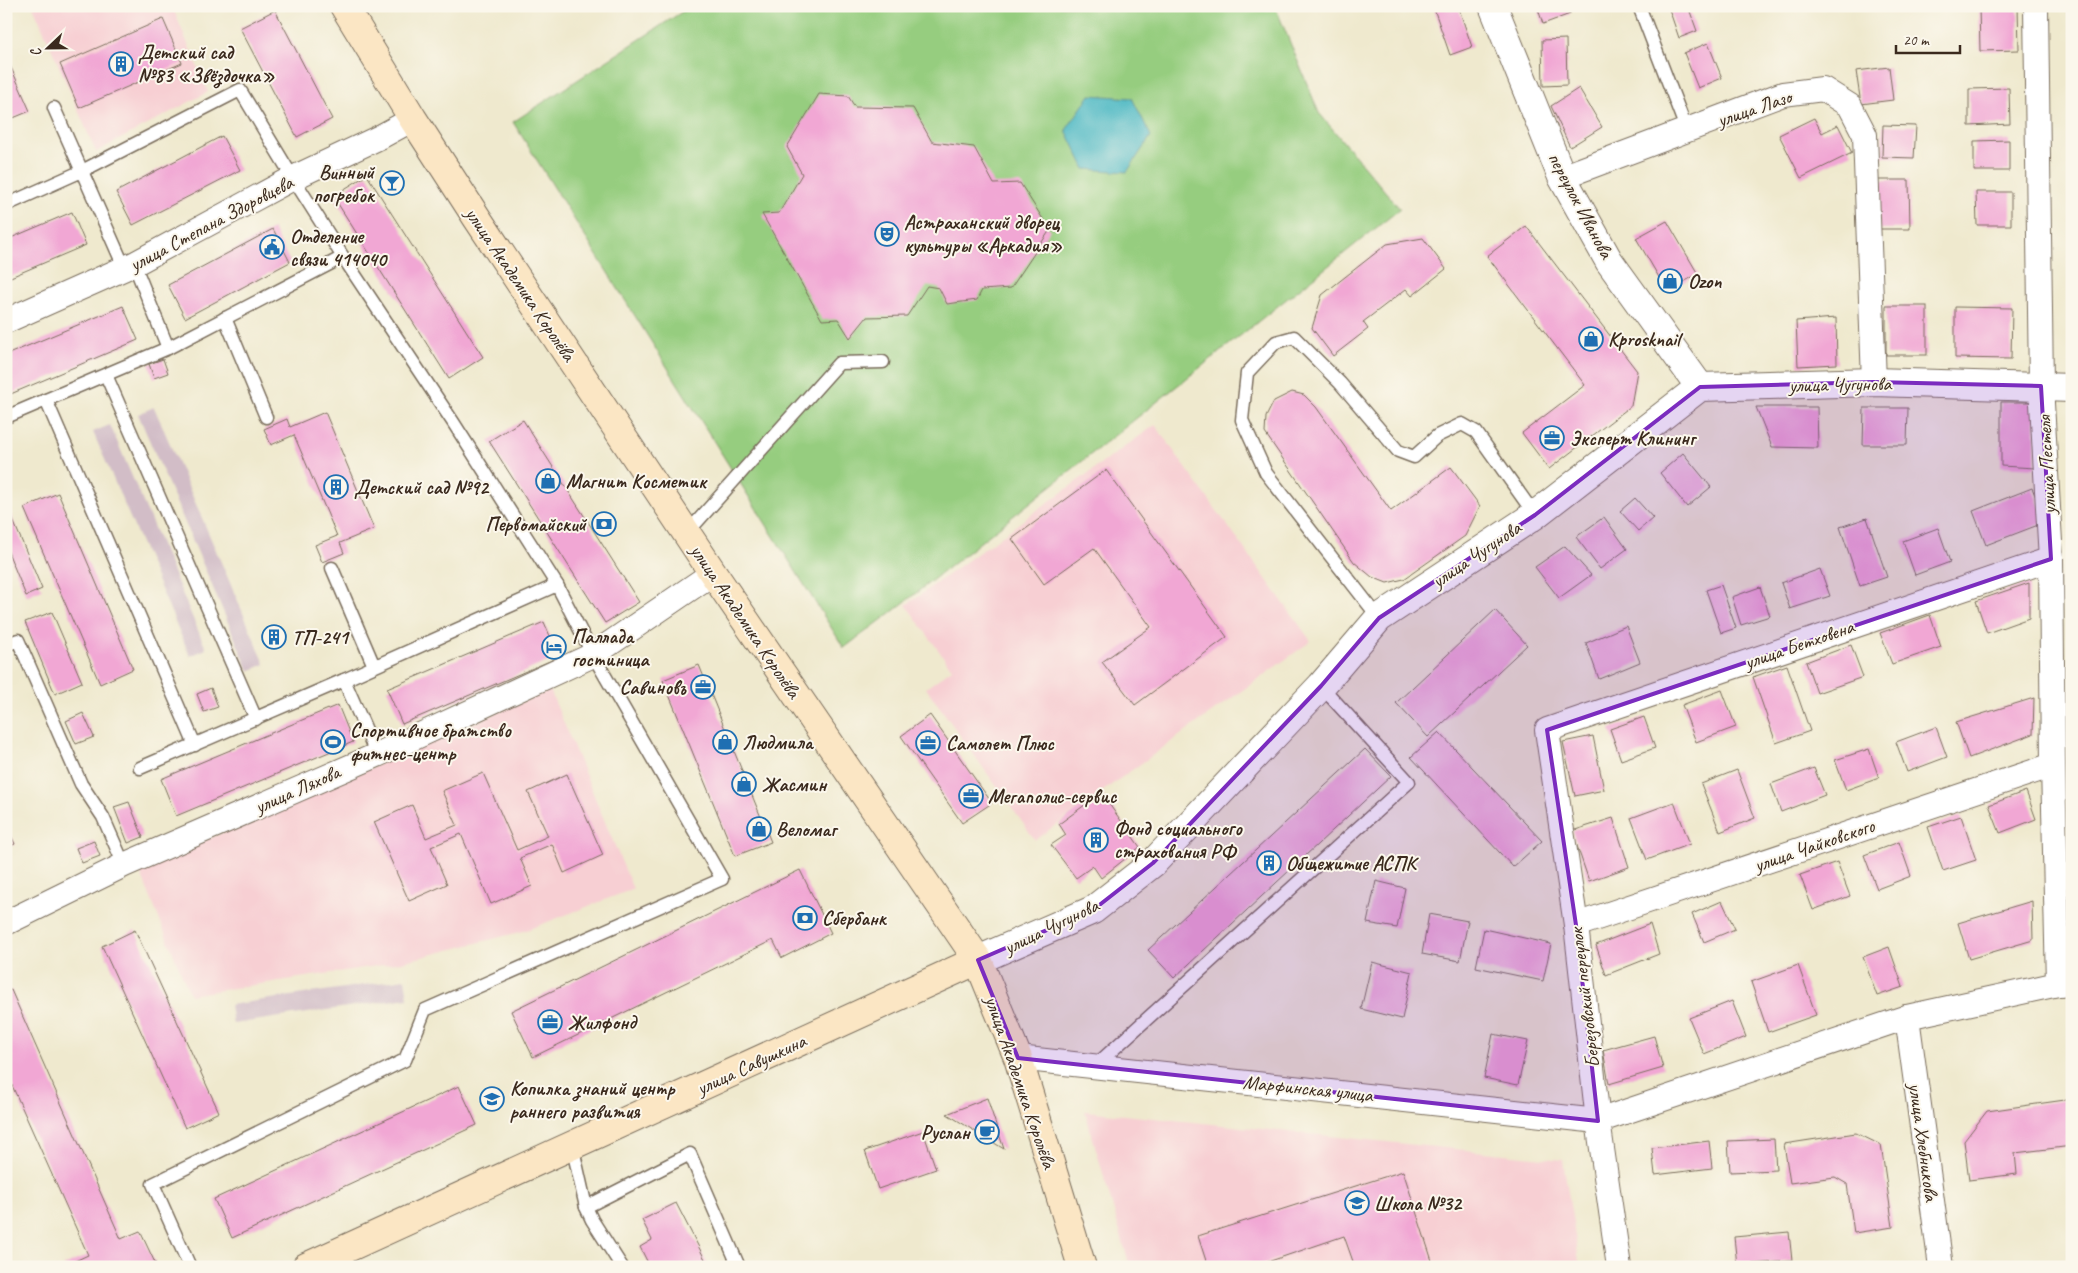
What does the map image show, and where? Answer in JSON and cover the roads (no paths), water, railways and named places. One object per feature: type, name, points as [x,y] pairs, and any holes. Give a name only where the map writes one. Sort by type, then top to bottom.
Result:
[{"type":"main road","name":"улица Академика Королёва","points":[[344,6],[413,119],[713,573],[978,960],[1018,1058],[1082,1267]]},
{"type":"main road","name":"улица Савушкина","points":[[306,1267],[978,960]]},
{"type":"street","name":"переулок Иванова","points":[[1492,6],[1562,177],[1609,261],[1700,387]]},
{"type":"street","name":"улица Пестеля","points":[[2036,6],[2041,386],[2051,559],[2053,764],[2065,983]]},
{"type":"street","name":"улица Лазо","points":[[1562,177],[1783,94],[1823,89],[1850,106],[1865,136],[1874,382]]},
{"type":"street","name":"улица Степана Здоровцева","points":[[6,321],[129,266],[293,178],[380,137],[413,119]]},
{"type":"street","name":"улица Чугунова","points":[[978,960],[1093,910],[1153,863],[1321,686],[1380,618],[1535,515],[1700,387],[1874,382],[2072,388]]},
{"type":"street","name":"улица Бетховена","points":[[1547,730],[2051,559]]},
{"type":"street","name":"улица Ляхова","points":[[6,923],[124,865],[377,755],[593,656],[713,573]]},
{"type":"street","name":"Березовский переулок","points":[[1547,730],[1576,925],[1598,1120],[1619,1267]]},
{"type":"street","name":"улица Чайковского","points":[[1576,925],[2053,764]]},
{"type":"street","points":[[1598,1120],[1907,1017],[2065,983]]},
{"type":"street","name":"улица Хлебникова","points":[[1907,1017],[1941,1267]]},
{"type":"street","name":"Марфинская улица","points":[[1018,1058],[1598,1120]]},
{"type":"lane","points":[[1639,6],[1687,131]]},
{"type":"lane","points":[[6,205],[82,171],[240,90],[343,257],[453,422],[557,585],[593,656],[722,879],[425,1010],[405,1060],[153,1184],[190,1267]]},
{"type":"lane","points":[[54,108],[82,171],[168,348]]},
{"type":"lane","points":[[6,417],[168,348],[343,257]]},
{"type":"lane","points":[[225,318],[266,417]]},
{"type":"lane","points":[[1380,618],[1266,473],[1242,420],[1247,373],[1276,342],[1294,337],[1340,382],[1398,451],[1414,456],[1437,436],[1462,424],[1476,432],[1535,515]]},
{"type":"lane","points":[[687,533],[839,363],[883,362]]},
{"type":"lane","points":[[106,375],[256,719]]},
{"type":"lane","points":[[46,400],[195,745]]},
{"type":"lane","points":[[332,568],[374,666]]},
{"type":"lane","points":[[140,768],[256,719],[557,585]]},
{"type":"lane","points":[[6,645],[18,640],[81,784],[103,817],[124,865]]},
{"type":"lane","points":[[344,680],[377,755]]},
{"type":"lane","points":[[1096,1065],[1409,782],[1321,686]]},
{"type":"lane","points":[[572,1145],[586,1207],[622,1267]]},
{"type":"lane","points":[[586,1207],[690,1154],[740,1267]]},
{"type":"water","points":[[1090,95],[1132,98],[1151,136],[1127,172],[1085,169],[1066,130]]},
{"type":"place","name":"Детский сад №83 «Звёздочка»","points":[[121,64]]},
{"type":"place","name":"Винный погребок","points":[[392,183]]},
{"type":"place","name":"Астраханский дворец культуры «Аркадия»","points":[[887,234]]},
{"type":"place","name":"Отделение связи 414040","points":[[272,247]]},
{"type":"place","name":"Ozon","points":[[1670,281]]},
{"type":"place","name":"Kprosknail","points":[[1591,339]]},
{"type":"place","name":"Эксперт Клининг","points":[[1552,438]]},
{"type":"place","name":"Магнит Косметик","points":[[548,481]]},
{"type":"place","name":"Детский сад №92","points":[[336,487]]},
{"type":"place","name":"Первомайский","points":[[604,524]]},
{"type":"place","name":"ТП-241","points":[[274,637]]},
{"type":"place","name":"Паллада гостиница","points":[[554,647]]},
{"type":"place","name":"Савиновъ","points":[[703,687]]},
{"type":"place","name":"Спортивное братство фитнес-центр","points":[[333,742]]},
{"type":"place","name":"Людмила","points":[[725,742]]},
{"type":"place","name":"Самолет Плюс","points":[[928,743]]},
{"type":"place","name":"Жасмин","points":[[744,784]]},
{"type":"place","name":"Мегаполис-сервис","points":[[971,796]]},
{"type":"place","name":"Веломаг","points":[[759,829]]},
{"type":"place","name":"Фонд социального страхования РФ","points":[[1096,840]]},
{"type":"place","name":"Общежитие АСПК","points":[[1269,863]]},
{"type":"place","name":"Сбербанк","points":[[805,918]]},
{"type":"place","name":"Жилфонд","points":[[550,1022]]},
{"type":"place","name":"Копилка знаний центр раннего развития","points":[[492,1099]]},
{"type":"place","name":"Руслан","points":[[987,1132]]},
{"type":"place","name":"Школа №32","points":[[1357,1203]]}]
